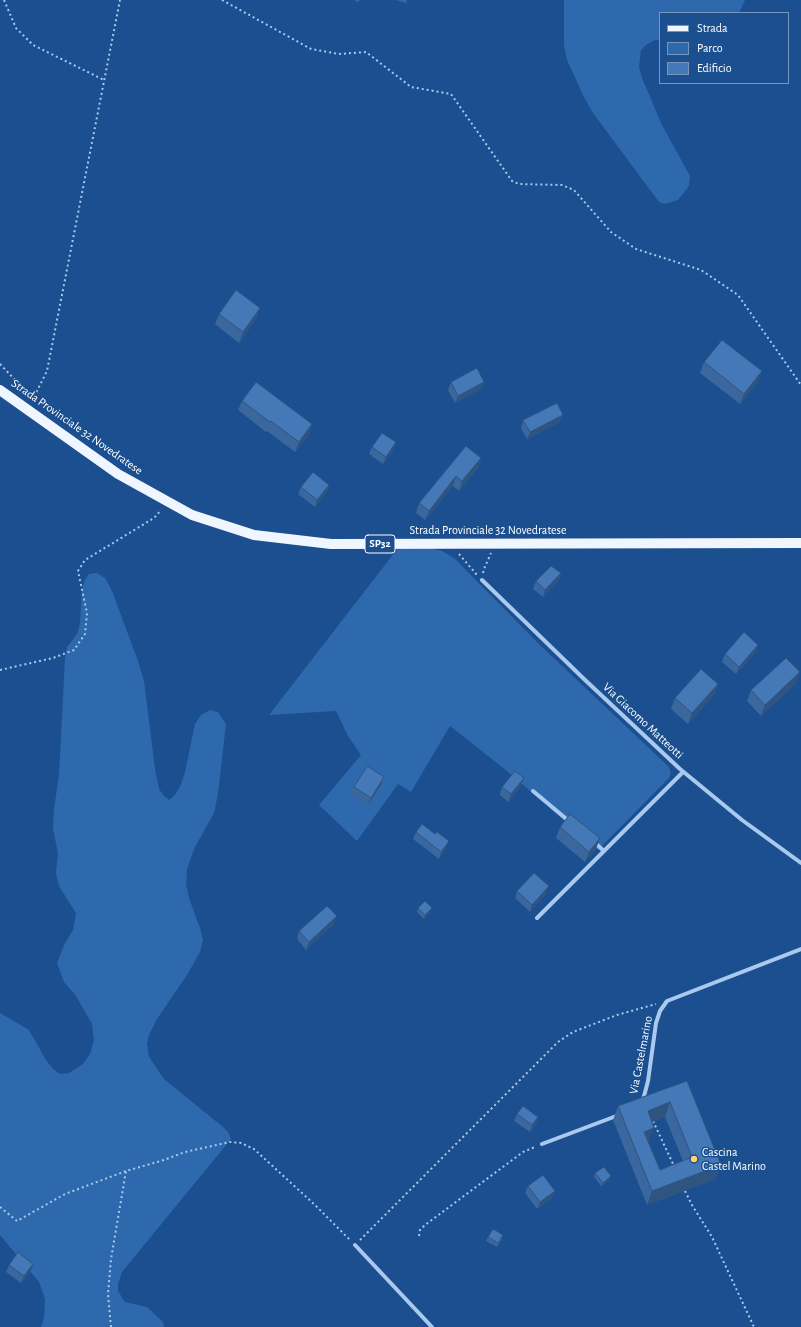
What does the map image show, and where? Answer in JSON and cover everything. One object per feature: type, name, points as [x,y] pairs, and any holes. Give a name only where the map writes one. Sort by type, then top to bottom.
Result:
[{"type":"main road","name":"Strada Provinciale 32 Novedratese","points":[[0,390],[118,474],[192,515],[254,534],[331,544],[801,543]]},
{"type":"street","name":"Via Giacomo Matteotti","points":[[482,580],[584,679],[684,772],[748,824],[801,863]]},
{"type":"street","points":[[537,918],[684,772]]},
{"type":"street","points":[[533,791],[574,826]]},
{"type":"street","points":[[592,841],[604,851]]},
{"type":"street","points":[[667,1001],[801,949]]},
{"type":"street","name":"Via Castelmarino","points":[[640,1104],[644,1100],[646,1091],[656,1023],[660,1011],[667,1001]]},
{"type":"street","points":[[542,1144],[622,1113]]},
{"type":"street","points":[[355,1245],[432,1327]]},
{"type":"path","points":[[4,0],[16,28],[33,45],[104,80]]},
{"type":"path","points":[[28,409],[47,371],[120,0]]},
{"type":"path","points":[[222,0],[311,49],[339,54],[366,52],[410,87],[451,94],[512,181],[519,184],[562,185],[574,190],[611,232],[636,249],[701,270],[738,295],[801,385]]},
{"type":"path","points":[[0,364],[33,399]]},
{"type":"path","points":[[0,670],[54,658],[74,650],[85,634],[87,613],[78,571],[85,560],[154,518],[169,502]]},
{"type":"path","points":[[451,543],[464,561],[482,580]]},
{"type":"path","points":[[482,580],[484,569],[496,543]]},
{"type":"path","points":[[0,1207],[17,1221],[65,1194],[126,1171],[185,1152],[230,1142],[241,1143],[254,1149],[315,1205],[355,1245],[558,1042],[573,1032],[617,1015],[667,1001]]},
{"type":"path","points":[[653,1121],[675,1168]]},
{"type":"path","points":[[419,1236],[420,1230],[425,1225],[517,1156],[542,1144]]},
{"type":"path","points":[[111,1327],[108,1294],[111,1259],[126,1171]]},
{"type":"path","points":[[685,1191],[712,1237],[754,1327]]},
{"type":"green space","points":[[564,0],[745,0],[739,12],[659,12],[659,40],[655,40],[646,45],[641,50],[639,67],[642,78],[662,125],[690,176],[689,186],[678,200],[665,204],[659,202],[593,113],[567,60],[564,45]]},
{"type":"green space","points":[[398,548],[431,548],[442,551],[454,558],[541,646],[669,767],[671,773],[669,778],[598,850],[507,771],[450,726],[411,792],[398,784],[357,841],[319,805],[361,755],[348,736],[336,711],[269,715]]},
{"type":"green space","points":[[97,573],[105,578],[112,591],[138,661],[144,681],[155,769],[159,789],[164,796],[169,800],[174,796],[180,787],[185,772],[195,724],[201,715],[210,710],[218,712],[226,724],[218,794],[214,813],[195,847],[187,869],[186,884],[189,898],[203,940],[200,952],[187,975],[157,1019],[149,1035],[147,1044],[149,1057],[164,1079],[223,1127],[228,1132],[231,1139],[122,1272],[118,1284],[118,1291],[125,1302],[147,1307],[163,1322],[164,1327],[41,1327],[44,1318],[45,1299],[39,1282],[0,1235],[0,1013],[29,1030],[46,1060],[53,1069],[60,1074],[69,1073],[83,1064],[90,1054],[94,1040],[92,1024],[76,996],[64,982],[57,963],[64,945],[73,930],[76,913],[60,888],[58,882],[56,873],[58,853],[53,829],[54,809],[59,775],[65,658],[67,647],[77,634],[80,624],[82,589],[85,580],[89,574]]},
{"type":"building","points":[[236,290],[260,308],[243,332],[219,314]]},
{"type":"building","points":[[722,340],[762,371],[744,394],[704,362]]},
{"type":"building","points":[[477,368],[484,382],[458,396],[451,382]]},
{"type":"building","points":[[256,382],[312,424],[299,442],[242,401]]},
{"type":"building","points":[[557,403],[563,415],[530,432],[523,420]]},
{"type":"building","points":[[382,433],[396,442],[386,457],[372,447]]},
{"type":"building","points":[[466,446],[481,458],[462,481],[456,476],[429,511],[419,503]]},
{"type":"building","points":[[313,472],[329,485],[317,500],[301,487]]},
{"type":"building","points":[[551,566],[561,573],[545,590],[536,581]]},
{"type":"building","points":[[744,632],[758,645],[739,667],[725,654]]},
{"type":"building","points":[[786,658],[800,672],[765,705],[751,690]]},
{"type":"building","points":[[701,669],[718,684],[692,713],[675,698]]},
{"type":"building","points":[[367,766],[384,777],[371,798],[354,787]]},
{"type":"building","points":[[515,771],[524,778],[511,794],[502,787]]},
{"type":"building","points":[[570,814],[600,838],[589,852],[560,827]]},
{"type":"building","points":[[422,824],[435,834],[437,832],[449,841],[441,852],[416,832]]},
{"type":"building","points":[[534,873],[549,886],[532,905],[517,891]]},
{"type":"building","points":[[425,901],[432,908],[425,915],[418,908]]},
{"type":"building","points":[[327,906],[337,916],[309,942],[299,931]]},
{"type":"building","points":[[687,1081],[721,1165],[652,1191],[618,1106]],"holes":[[[670,1102],[692,1157],[660,1170],[644,1132],[654,1128],[648,1111]]]},
{"type":"building","points":[[523,1106],[538,1117],[532,1125],[517,1114]]},
{"type":"building","points":[[604,1167],[611,1176],[603,1183],[595,1173]]},
{"type":"building","points":[[543,1175],[555,1191],[540,1202],[528,1186]]},
{"type":"building","points":[[493,1229],[503,1235],[498,1243],[488,1237]]},
{"type":"building","points":[[18,1252],[33,1264],[24,1276],[9,1265]]},
{"type":"place","name":"Cascina Castel Marino","points":[[694,1159]]}]
